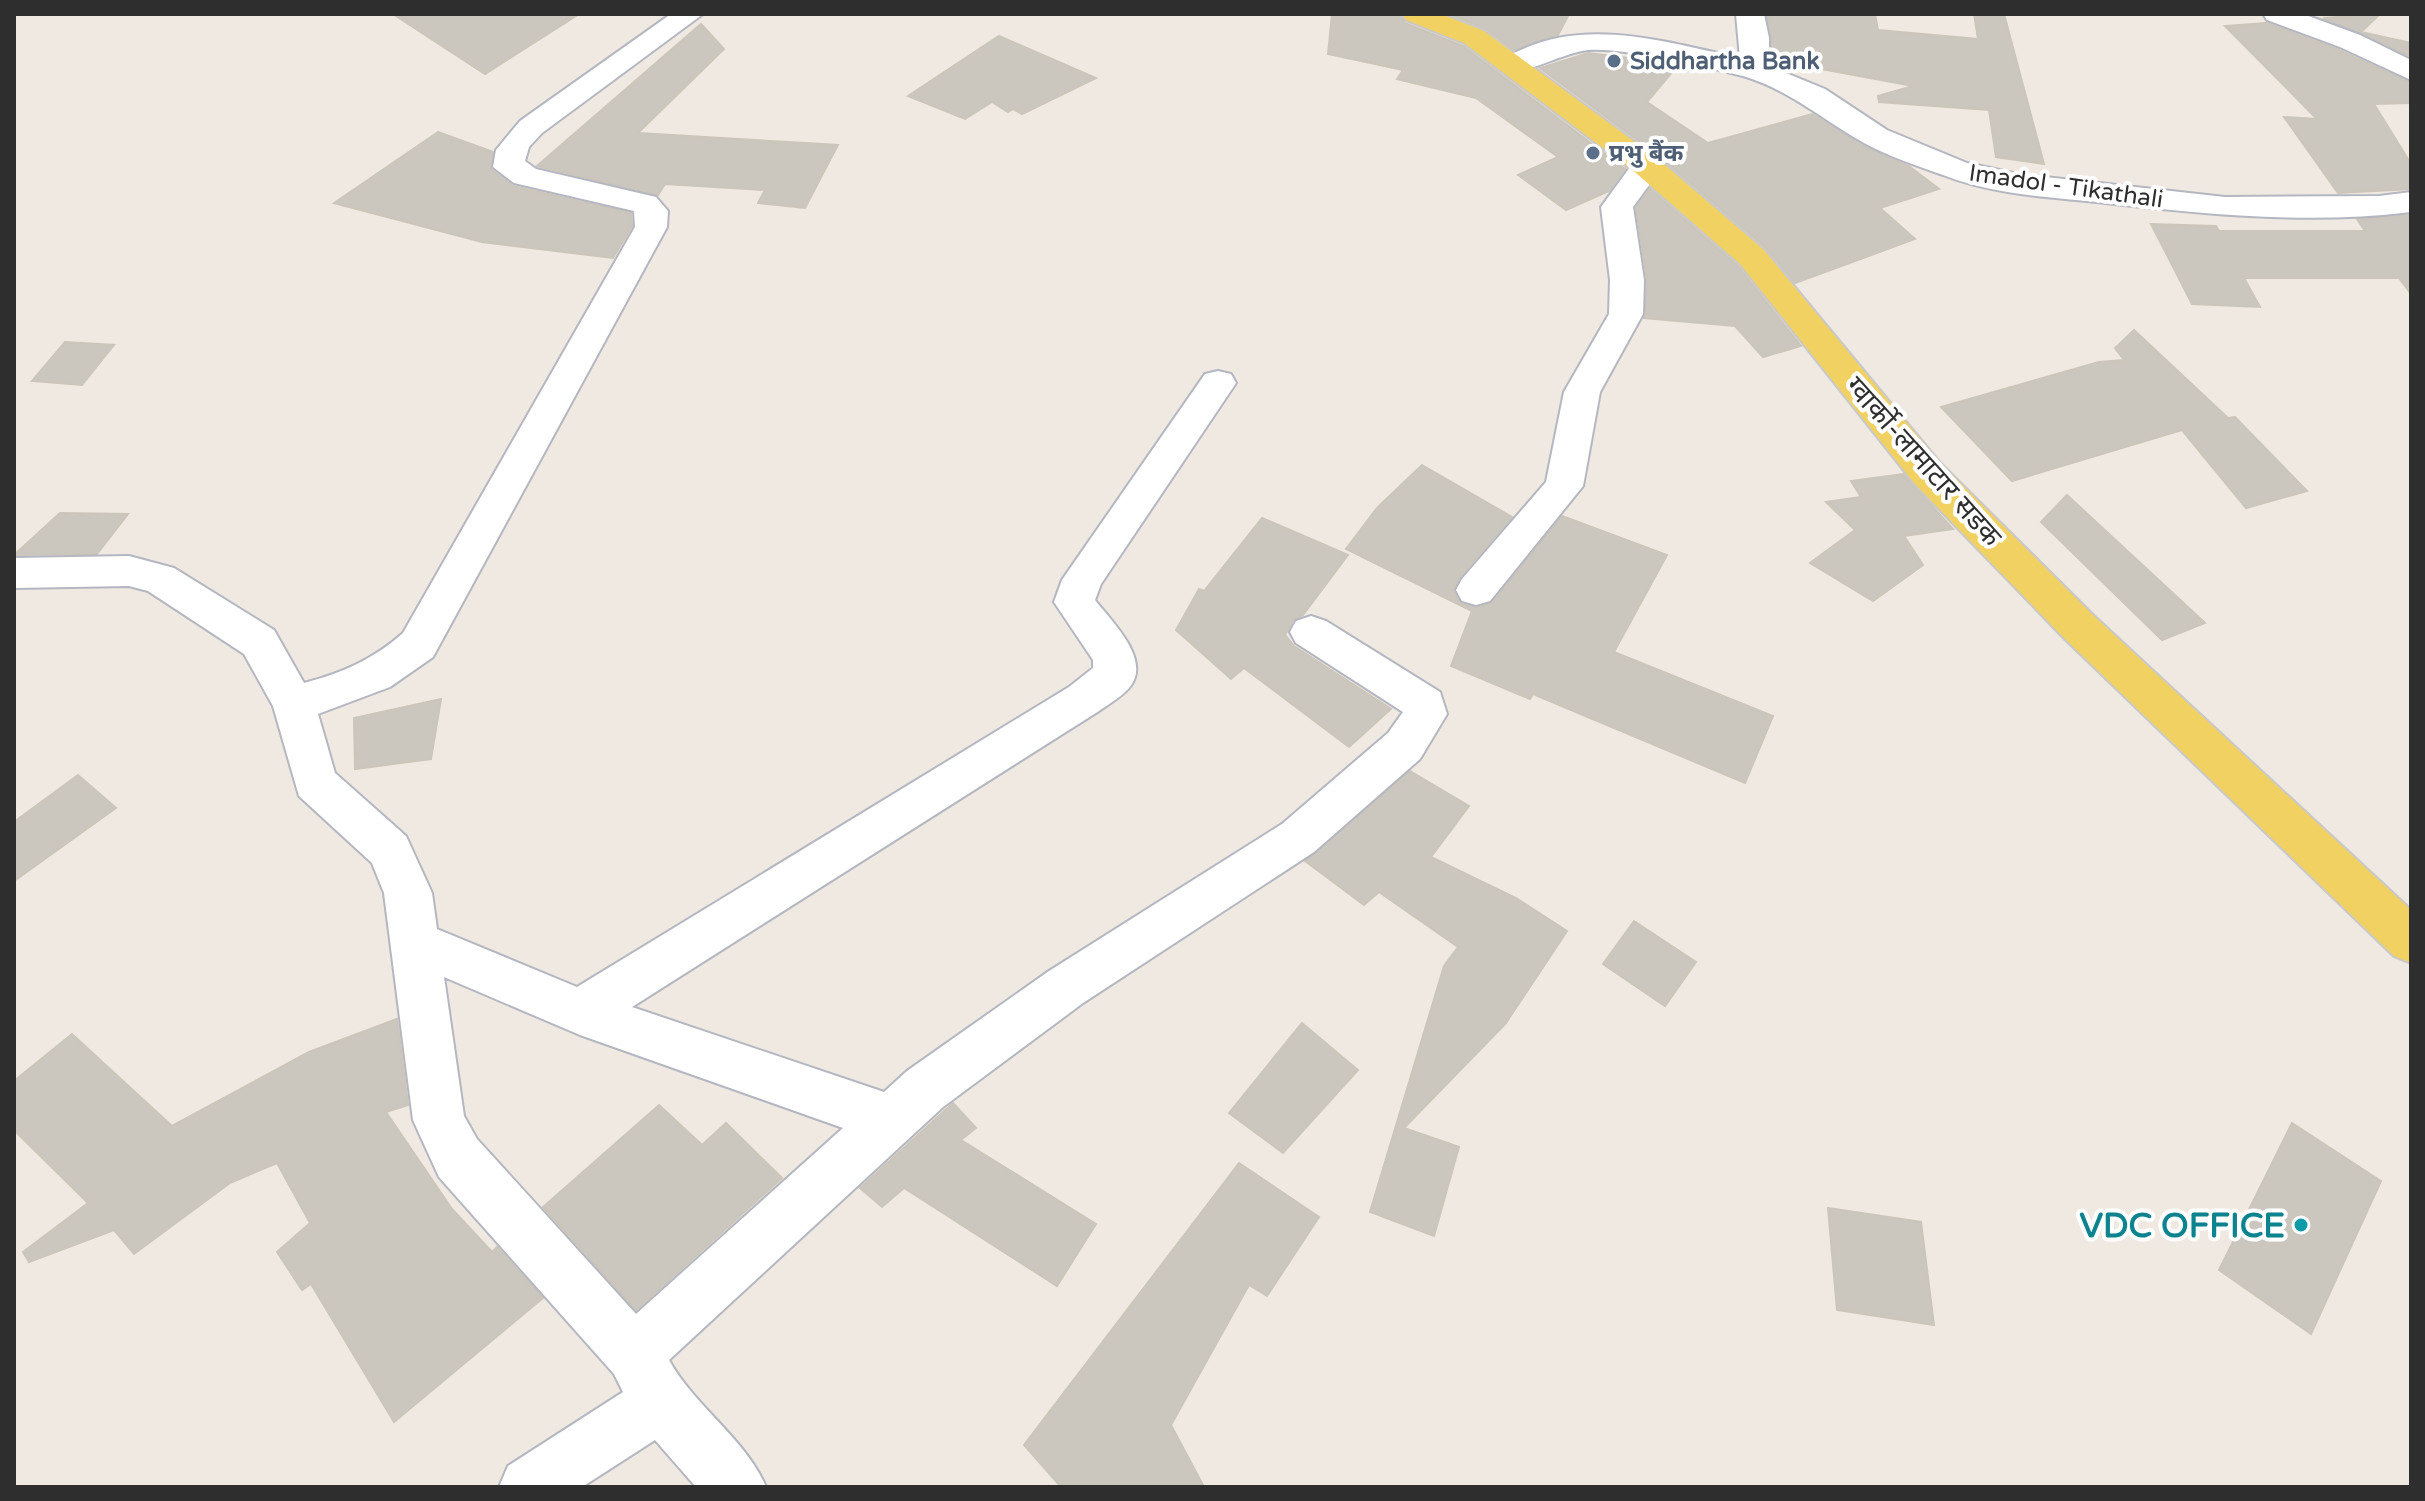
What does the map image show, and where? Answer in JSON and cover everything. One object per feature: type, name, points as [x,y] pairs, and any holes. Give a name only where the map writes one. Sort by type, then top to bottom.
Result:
[{"type":"main road","name":"ग्वार्को-लामाटार सडक","points":[[1416,14],[1474,37],[1647,166],[1752,257],[1938,484],[2080,628],[2411,941]]},
{"type":"street","points":[[294,704],[370,681],[398,665],[418,645],[651,227],[652,211],[645,204],[525,176],[509,167],[508,157],[514,144],[531,127],[689,14]]},
{"type":"street","points":[[1750,14],[1755,38],[1754,70]]},
{"type":"street","points":[[2277,14],[2350,41],[2411,71]]},
{"type":"street","name":"Imadol - Tikathali","points":[[1512,65],[1547,49],[1591,41],[1673,52],[1754,70],[1814,95],[1876,137],[1957,170],[2018,184],[2225,207],[2379,206],[2411,202]]},
{"type":"street","points":[[1476,590],[1564,486],[1582,392],[1626,314],[1627,280],[1617,207],[1647,166]]},
{"type":"street","points":[[580,1012],[1084,699],[1115,675],[1114,657],[1074,602],[1082,580],[1218,383]]},
{"type":"street","points":[[14,573],[129,571],[160,579],[259,642],[294,704],[315,783],[390,850],[408,893],[439,1120],[458,1158],[736,1487]]},
{"type":"street","points":[[529,1487],[647,1378],[891,1120],[925,1089],[1066,987],[1298,838],[1404,746],[1425,714],[1425,704],[1311,632]]},
{"type":"street","points":[[417,943],[580,1012],[891,1120]]},
{"type":"building","points":[[393,14],[579,14],[485,74]]},
{"type":"building","points":[[1332,14],[1399,14],[1405,23],[1463,46],[1625,169],[1609,191],[1566,210],[1518,175],[1558,157],[1476,98],[1397,79],[1403,70],[1328,54]]},
{"type":"building","points":[[1449,14],[1569,14],[1558,35],[1514,50],[1486,29]]},
{"type":"building","points":[[1767,14],[1875,14],[1878,30],[1978,39],[1974,14],[2004,14],[2044,164],[1996,157],[1989,110],[1879,102],[1878,96],[1913,86],[1772,60]]},
{"type":"building","points":[[2380,14],[2361,32],[2411,43],[2411,57],[2323,18]]},
{"type":"building","points":[[2266,23],[2339,50],[2411,83],[2411,103],[2374,104],[2411,164],[2411,189],[2338,193],[2284,117],[2317,119],[2225,26]]},
{"type":"building","points":[[701,24],[724,49],[638,133],[838,145],[805,208],[758,203],[765,190],[665,184],[658,195],[537,166]]},
{"type":"building","points":[[999,36],[1096,78],[1022,114],[1013,109],[1008,112],[992,102],[965,119],[908,96]]},
{"type":"building","points":[[1588,53],[1679,64],[1647,102],[1708,143],[1812,114],[1863,146],[1909,166],[1939,189],[1880,208],[1915,239],[1795,283],[1766,248],[1660,157],[1540,68]]},
{"type":"building","points":[[438,132],[493,152],[491,169],[513,186],[631,213],[632,226],[613,258],[482,242],[334,203]]},
{"type":"building","points":[[1650,189],[1738,266],[1801,346],[1763,357],[1735,326],[1644,318],[1647,280],[1636,208]]},
{"type":"building","points":[[2411,215],[2411,294],[2399,278],[2244,278],[2260,307],[2192,304],[2151,224],[2216,226],[2219,231],[2365,231],[2357,219]]},
{"type":"building","points":[[2134,330],[2228,418],[2235,417],[2307,491],[2246,508],[2182,430],[2012,481],[1941,407],[2099,362],[2124,360],[2115,348]]},
{"type":"building","points":[[65,342],[114,345],[82,385],[32,381]]},
{"type":"building","points":[[1422,465],[1512,517],[1459,578],[1453,591],[1461,604],[1477,608],[1492,603],[1562,516],[1667,555],[1614,652],[1773,716],[1745,783],[1533,694],[1530,699],[1451,666],[1472,611],[1346,549],[1377,508]]},
{"type":"building","points":[[1903,474],[1953,529],[1904,536],[1923,565],[1873,601],[1810,563],[1855,530],[1826,502],[1861,497],[1851,481]]},
{"type":"building","points":[[2067,495],[2205,623],[2162,640],[2041,522]]},
{"type":"building","points":[[60,513],[128,514],[97,554],[14,555]]},
{"type":"building","points":[[1262,518],[1348,555],[1303,615],[1293,620],[1285,635],[1294,646],[1391,709],[1349,747],[1244,668],[1231,679],[1176,630],[1199,589],[1204,591]]},
{"type":"building","points":[[441,699],[431,759],[355,769],[354,718]]},
{"type":"building","points":[[1410,771],[1469,806],[1431,857],[1516,898],[1567,931],[1506,1023],[1404,1128],[1459,1147],[1434,1236],[1370,1212],[1444,966],[1458,947],[1379,892],[1364,905],[1305,861]]},
{"type":"building","points":[[78,775],[116,808],[14,881],[14,822]]},
{"type":"building","points":[[1634,921],[1696,962],[1665,1006],[1603,964]]},
{"type":"building","points":[[397,1019],[408,1105],[386,1112],[452,1209],[492,1252],[497,1247],[543,1298],[394,1422],[311,1284],[302,1290],[277,1252],[310,1223],[277,1163],[230,1183],[134,1254],[114,1230],[29,1262],[23,1252],[88,1203],[14,1130],[14,1081],[72,1034],[172,1126],[309,1052]]},
{"type":"building","points":[[1302,1023],[1358,1070],[1283,1153],[1229,1113]]},
{"type":"building","points":[[953,1103],[976,1128],[961,1140],[1096,1224],[1057,1286],[904,1188],[882,1207],[860,1188]]},
{"type":"building","points":[[659,1105],[702,1145],[726,1123],[782,1178],[636,1310],[543,1207]]},
{"type":"building","name":"VDC OFFICE","points":[[2292,1123],[2381,1181],[2311,1334],[2219,1270]]},
{"type":"building","points":[[1239,1163],[1319,1217],[1267,1296],[1249,1285],[1171,1425],[1204,1487],[1061,1487],[1024,1445]]},
{"type":"building","points":[[1828,1208],[1921,1222],[1934,1325],[1837,1310]]},
{"type":"place","name":"Siddhartha Bank","points":[[1614,61]]},
{"type":"place","name":"प्रभु बैंक","points":[[1593,153]]},
{"type":"place","name":"VDC OFFICE","points":[[2301,1225]]}]
